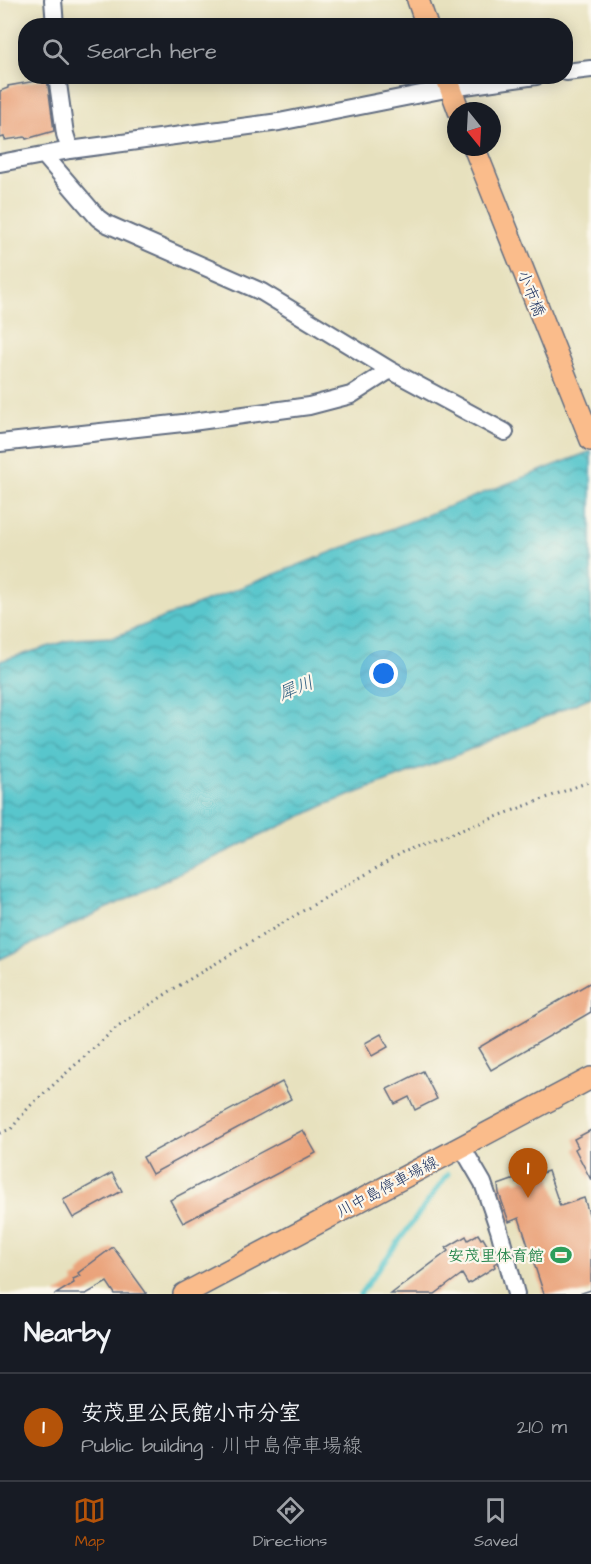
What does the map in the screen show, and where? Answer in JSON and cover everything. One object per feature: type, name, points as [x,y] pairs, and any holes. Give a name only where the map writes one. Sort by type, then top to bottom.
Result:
[{"type":"main road","points":[[418,0],[424,18]]},
{"type":"main road","name":"小市橋","points":[[478,156],[591,440]]},
{"type":"main road","name":"川中島停車場線","points":[[184,1294],[591,1078]]},
{"type":"street","points":[[53,0],[54,18]]},
{"type":"street","points":[[573,71],[591,69]]},
{"type":"street","points":[[58,84],[65,134],[70,150]]},
{"type":"street","points":[[0,163],[70,150],[279,122],[497,84]]},
{"type":"street","points":[[44,155],[98,218],[105,223],[262,292],[390,370],[505,432]]},
{"type":"street","points":[[0,443],[192,422],[309,406],[351,395],[390,370]]},
{"type":"street","points":[[462,1147],[483,1183],[499,1230],[514,1293]]},
{"type":"path","points":[[0,1133],[11,1129],[29,1107],[118,1026],[175,988],[301,912],[406,851],[591,781]]},
{"type":"water","name":"犀川","points":[[591,451],[591,697],[452,757],[327,804],[0,959],[0,661],[74,639],[114,637]]},
{"type":"building","points":[[48,84],[54,131],[26,139],[25,137],[5,140],[4,137],[0,138],[0,91],[8,86]]},
{"type":"building","points":[[591,982],[591,1012],[491,1070],[478,1048]]},
{"type":"building","points":[[381,1034],[388,1047],[372,1056],[365,1043]]},
{"type":"building","points":[[423,1071],[437,1099],[415,1110],[409,1097],[395,1104],[387,1089]]},
{"type":"building","points":[[282,1082],[291,1099],[152,1174],[143,1157]]},
{"type":"building","points":[[303,1130],[316,1153],[183,1223],[170,1200]]},
{"type":"building","points":[[591,1130],[591,1180],[575,1149],[578,1147],[574,1139]]},
{"type":"building","name":"安茂里体育館","points":[[548,1171],[560,1206],[584,1198],[591,1220],[591,1290],[579,1294],[544,1294],[519,1218],[509,1222],[499,1193],[498,1185],[515,1179],[516,1182]]},
{"type":"building","points":[[112,1173],[122,1191],[73,1218],[63,1200]]},
{"type":"building","points":[[478,1234],[481,1239],[483,1238],[496,1260],[495,1267],[468,1284],[462,1274],[435,1294],[391,1294],[448,1251],[446,1248],[466,1236],[468,1240]]},
{"type":"building","points":[[113,1247],[147,1294],[115,1294],[107,1282],[86,1294],[56,1294],[74,1283],[73,1279],[80,1276],[78,1273]]},
{"type":"waterway","points":[[360,1294],[448,1174]]},
{"type":"place","name":"安茂里公民館小市分室","points":[[528,1198]]},
{"type":"place","name":"安茂里体育館","points":[[561,1255]]}]
